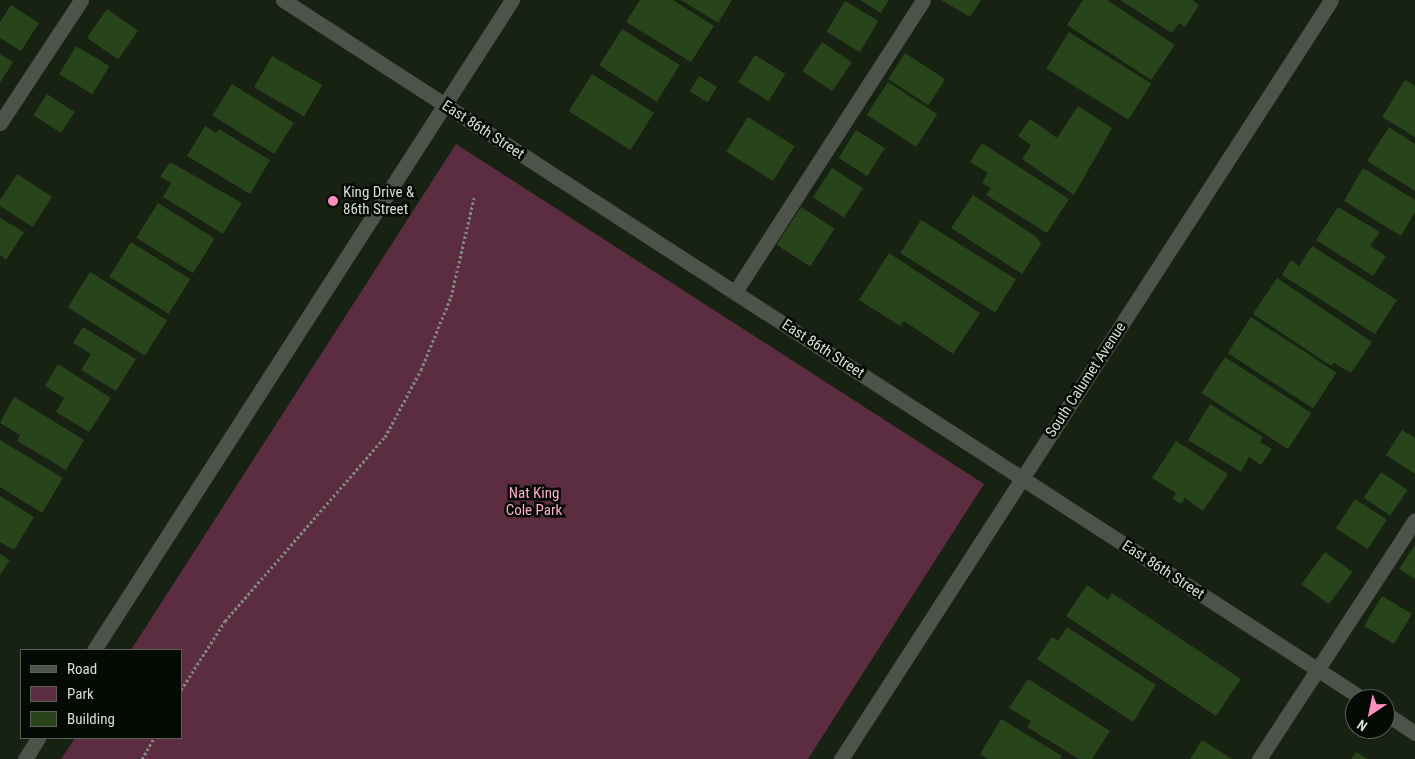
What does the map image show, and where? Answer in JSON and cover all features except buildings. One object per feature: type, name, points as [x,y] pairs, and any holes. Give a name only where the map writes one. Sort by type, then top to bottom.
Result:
[{"type":"street","points":[[0,123],[80,0]]},
{"type":"street","name":"East 86th Street","points":[[282,0],[1347,689]]},
{"type":"street","points":[[95,649],[512,0]]},
{"type":"street","points":[[735,292],[923,0]]},
{"type":"street","name":"South Calumet Avenue","points":[[841,759],[1331,0]]},
{"type":"street","points":[[1259,759],[1415,520]]},
{"type":"street","points":[[1395,720],[1415,733]]},
{"type":"street","points":[[24,759],[37,739]]},
{"type":"path","points":[[182,688],[225,621],[385,437],[421,370],[452,297],[474,198]]},
{"type":"path","points":[[142,759],[153,739]]},
{"type":"green space","name":"Nat King Cole Park","points":[[456,144],[984,484],[808,759],[61,759],[74,739],[182,739],[182,649],[132,649]]},
{"type":"place","name":"King Drive & 86th Street","points":[[333,201]]}]
